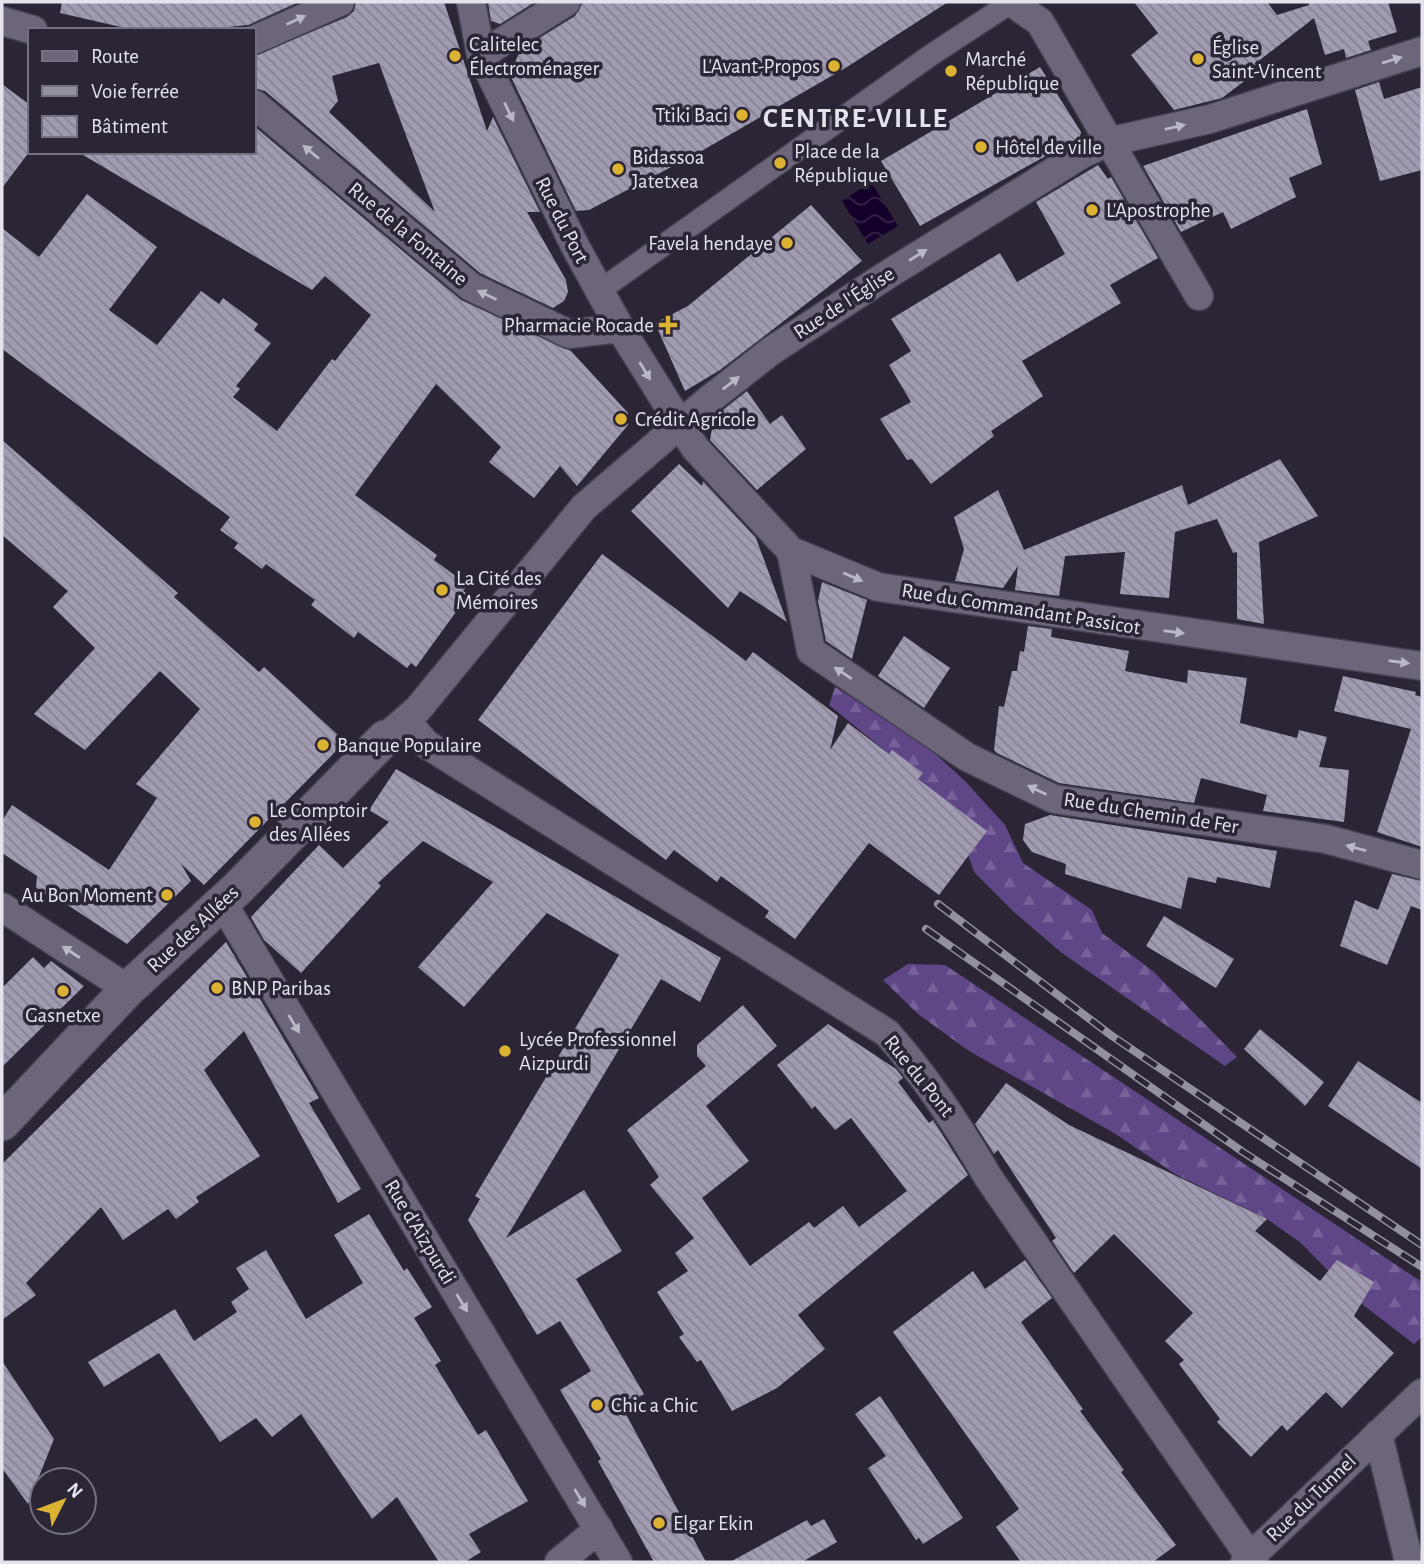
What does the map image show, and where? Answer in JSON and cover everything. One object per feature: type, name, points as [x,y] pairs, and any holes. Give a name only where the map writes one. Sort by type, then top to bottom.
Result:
[{"type":"street","points":[[256,39],[340,2]]},
{"type":"street","name":"Rue du Port","points":[[471,2],[481,55],[599,291],[679,428]]},
{"type":"street","points":[[481,55],[566,2]]},
{"type":"street","points":[[599,291],[931,55],[1012,2],[1041,22],[1199,296]]},
{"type":"street","points":[[2,21],[28,29]]},
{"type":"street","name":"Rue de l'Église","points":[[396,729],[584,507],[771,351],[904,264],[1082,154],[1108,142],[1210,118],[1422,51]]},
{"type":"street","name":"Rue de la Fontaine","points":[[256,106],[471,288],[569,334],[620,328]]},
{"type":"street","name":"Rue du Commandant Passicot","points":[[679,428],[790,551],[878,587],[1422,666]]},
{"type":"street","name":"Rue du Chemin de Fer","points":[[790,551],[811,651],[967,757],[1054,799],[1326,839],[1422,865]]},
{"type":"street","name":"Rue des Allées","points":[[2,1123],[128,989],[222,902],[396,729]]},
{"type":"street","name":"Rue du Pont","points":[[396,729],[426,744],[887,1033],[919,1069],[953,1116],[988,1177],[1247,1560]]},
{"type":"street","name":"Rue d'Aïzpurdi","points":[[222,902],[618,1562]]},
{"type":"street","points":[[2,907],[128,989]]},
{"type":"street","name":"Rue du Tunnel","points":[[1247,1560],[1422,1394]]},
{"type":"street","name":"Rue du Tunnel","points":[[1378,1434],[1409,1562]]},
{"type":"street","points":[[559,1562],[599,1530]]},
{"type":"green space","points":[[835,687],[920,740],[964,780],[1005,825],[1023,863],[1092,910],[1102,933],[1153,971],[1237,1057],[1225,1066],[1062,953],[1014,912],[974,872],[959,829],[888,753],[829,705]]},
{"type":"green space","points":[[908,964],[945,965],[1422,1282],[1422,1337],[1414,1344],[1358,1301],[1301,1243],[1267,1219],[1175,1174],[1114,1133],[969,1051],[918,1014],[883,980]]},
{"type":"water","points":[[871,182],[898,226],[868,244],[842,201]]},
{"type":"building","points":[[62,2],[299,2],[248,25],[218,28],[125,28],[60,13]]},
{"type":"building","points":[[356,2],[444,2],[487,131],[493,117],[540,212],[527,212],[566,280],[568,292],[564,301],[553,308],[480,273],[265,91],[256,89],[256,55],[347,17],[354,11]],"holes":[[[379,63],[435,212],[329,112],[338,101],[332,76]]]},
{"type":"building","points":[[488,2],[535,2],[500,24],[491,21]]},
{"type":"building","points":[[583,2],[948,2],[847,67],[698,153],[589,210],[576,211],[510,75],[520,50],[575,16]]},
{"type":"building","name":"Église Saint-Vincent","points":[[1134,2],[1267,2],[1277,15],[1309,5],[1309,2],[1388,2],[1397,32],[1368,41],[1371,50],[1346,58],[1344,49],[1325,55],[1314,18],[1256,63],[1260,69],[1222,98],[1174,110],[1131,55],[1158,33]]},
{"type":"building","name":"Hôtel de ville","points":[[1040,67],[1081,132],[1080,137],[920,226],[881,161]]},
{"type":"building","points":[[1379,82],[1384,99],[1422,87],[1422,170],[1380,181],[1355,90]]},
{"type":"building","points":[[2,84],[28,104],[28,154],[2,188]]},
{"type":"building","points":[[1307,109],[1322,164],[1289,178],[1296,197],[1231,229],[1223,212],[1181,232],[1143,166]]},
{"type":"building","points":[[256,128],[461,300],[571,351],[628,413],[628,425],[577,486],[560,466],[534,498],[489,462],[501,447],[436,384],[355,495],[437,555],[434,560],[468,585],[463,591],[469,594],[416,667],[411,663],[407,668],[358,632],[354,638],[311,605],[315,600],[266,564],[262,569],[234,548],[238,543],[220,530],[230,517],[2,349],[2,228],[39,257],[87,194],[157,247],[109,310],[157,345],[201,291],[219,304],[223,298],[258,324],[254,330],[271,343],[236,386],[240,389],[233,397],[277,431],[332,359],[335,361],[371,315],[325,276],[312,290],[81,154],[256,154]]},
{"type":"building","points":[[1098,165],[1108,179],[1111,177],[1158,258],[1110,285],[1121,303],[1022,361],[1043,396],[991,431],[994,436],[931,484],[912,459],[907,460],[880,419],[911,402],[889,365],[911,351],[891,319],[1000,253],[1017,282],[1065,254],[1036,202]]},
{"type":"building","points":[[811,205],[862,261],[720,370],[685,391],[655,323],[688,306]]},
{"type":"building","points":[[747,391],[770,424],[782,415],[806,449],[757,490],[710,440],[714,417]]},
{"type":"building","points":[[2,440],[178,593],[174,597],[259,672],[264,667],[339,736],[340,747],[204,885],[181,864],[191,881],[127,944],[63,902],[61,905],[36,888],[37,876],[2,853],[2,821],[12,805],[109,870],[157,798],[136,784],[200,709],[160,671],[85,750],[34,714],[95,648],[53,607],[68,591],[2,535]]},
{"type":"building","points":[[1280,459],[1318,516],[1259,542],[1264,624],[1237,619],[1237,552],[1233,553],[1217,519],[1175,532],[1169,598],[1120,594],[1125,552],[1065,556],[1059,596],[1015,590],[1018,566],[1003,588],[955,581],[964,549],[954,517],[998,490],[1024,550],[1182,485],[1188,505]]},
{"type":"building","points":[[679,464],[702,486],[703,481],[756,538],[787,622],[740,591],[728,608],[631,511]]},
{"type":"building","points":[[602,554],[746,661],[753,652],[838,716],[830,750],[848,723],[889,754],[892,750],[923,773],[918,779],[987,831],[939,895],[869,843],[795,939],[765,917],[769,911],[721,876],[717,882],[674,850],[666,860],[478,720]]},
{"type":"building","points":[[822,582],[867,600],[852,659],[826,641],[818,601]]},
{"type":"building","points":[[1028,626],[1052,629],[1051,637],[1129,651],[1125,671],[1187,683],[1188,670],[1247,678],[1240,723],[1297,738],[1299,730],[1327,737],[1319,767],[1349,770],[1344,822],[1263,811],[1267,795],[1201,778],[1194,803],[1059,783],[997,753],[994,750],[999,706],[1004,707],[1012,671],[1017,671],[1020,651],[1024,652]]},
{"type":"building","points":[[904,636],[950,668],[924,708],[878,676]]},
{"type":"building","points":[[1343,676],[1416,692],[1415,695],[1422,697],[1422,847],[1377,832],[1411,729],[1334,711]]},
{"type":"building","points":[[396,769],[721,958],[700,1002],[661,979],[506,1238],[584,1190],[622,1251],[576,1279],[644,1394],[622,1407],[706,1562],[654,1562],[598,1461],[601,1459],[560,1390],[591,1371],[560,1321],[537,1335],[468,1220],[480,1199],[475,1196],[619,955],[547,913],[464,1007],[418,967],[493,882],[423,841],[378,883],[381,886],[301,973],[264,940],[251,917],[319,845],[343,868],[389,822],[369,810]]},
{"type":"building","points":[[1050,815],[1277,851],[1270,888],[1217,877],[1216,883],[1188,877],[1181,909],[1065,874],[1066,864],[1032,852],[1023,840],[1025,824]]},
{"type":"building","points":[[1392,874],[1422,881],[1422,910],[1411,906],[1387,965],[1340,946],[1355,900],[1378,910]]},
{"type":"building","points":[[1164,916],[1234,959],[1216,988],[1146,946]]},
{"type":"building","points":[[226,942],[319,1098],[309,1103],[361,1189],[338,1203],[244,1031],[204,1070],[260,1156],[196,1197],[199,1202],[176,1219],[168,1209],[123,1240],[101,1207],[26,1283],[36,1295],[2,1320],[2,1164]]},
{"type":"building","points":[[33,957],[44,968],[51,961],[84,986],[2,1067],[2,988]]},
{"type":"building","points":[[743,1005],[777,1046],[706,1106],[749,1161],[702,1198],[750,1266],[809,1222],[814,1228],[843,1206],[859,1227],[907,1191],[851,1118],[835,1130],[815,1106],[812,1109],[777,1065],[828,1024],[896,1069],[903,1078],[898,1082],[929,1123],[933,1120],[968,1175],[798,1315],[825,1349],[777,1388],[732,1411],[701,1360],[697,1362],[679,1337],[684,1334],[657,1292],[688,1271],[675,1253],[694,1238],[650,1185],[659,1177],[627,1130],[706,1066],[697,1056],[697,1045]]},
{"type":"building","points":[[1260,1029],[1324,1082],[1305,1106],[1244,1049]]},
{"type":"building","points":[[1358,1061],[1422,1103],[1422,1169],[1328,1106]]},
{"type":"building","points":[[1006,1083],[1069,1125],[1267,1219],[1255,1231],[1320,1281],[1337,1260],[1374,1282],[1354,1316],[1394,1353],[1342,1408],[1326,1392],[1287,1431],[1282,1425],[1251,1457],[1217,1422],[1220,1419],[1179,1364],[1184,1360],[1165,1341],[1193,1313],[1114,1234],[1074,1273],[1052,1241],[1056,1238],[998,1150],[994,1154],[975,1124]]},
{"type":"building","points":[[369,1214],[404,1271],[407,1268],[432,1307],[414,1318],[441,1361],[435,1365],[478,1435],[486,1430],[528,1501],[469,1534],[481,1552],[465,1562],[439,1562],[397,1497],[372,1519],[301,1414],[272,1437],[256,1418],[220,1442],[159,1353],[104,1387],[88,1362],[175,1309],[194,1341],[237,1312],[231,1302],[249,1289],[236,1268],[266,1250],[306,1319],[363,1283],[334,1235]]},
{"type":"building","points":[[1025,1260],[1052,1298],[1021,1322],[1083,1409],[1080,1411],[1124,1470],[1121,1472],[1176,1545],[1153,1562],[1021,1562],[996,1527],[1019,1509],[893,1332],[973,1271],[985,1289]]},
{"type":"building","points":[[2,1361],[54,1439],[43,1466],[28,1466],[28,1504],[2,1468]]},
{"type":"building","points":[[880,1396],[963,1518],[923,1544],[919,1538],[916,1540],[868,1468],[886,1456],[855,1414]]},
{"type":"building","points":[[824,1519],[837,1542],[802,1562],[730,1562],[807,1520],[811,1526]]},
{"type":"railway","points":[[938,904],[1112,1036],[1422,1245]]},
{"type":"railway","points":[[926,929],[1243,1152],[1422,1267]]},
{"type":"place","name":"Calitelec Électroménager","points":[[455,56]]},
{"type":"place","name":"Église Saint-Vincent","points":[[1198,59]]},
{"type":"place","name":"L'Avant-Propos","points":[[834,66]]},
{"type":"place","name":"Marché République","points":[[951,71]]},
{"type":"place","name":"Ttiki Baci","points":[[742,115]]},
{"type":"place","name":"Hôtel de ville","points":[[981,147]]},
{"type":"place","name":"Place de la République","points":[[780,163]]},
{"type":"place","name":"Bidassoa Jatetxea","points":[[618,169]]},
{"type":"place","name":"L'Apostrophe","points":[[1092,210]]},
{"type":"place","name":"Favela hendaye","points":[[787,243]]},
{"type":"place","name":"Pharmacie Rocade","points":[[668,325]]},
{"type":"place","name":"Crédit Agricole","points":[[621,419]]},
{"type":"place","name":"La Cité des Mémoires","points":[[442,590]]},
{"type":"place","name":"Banque Populaire","points":[[323,745]]},
{"type":"place","name":"Le Comptoir des Allées","points":[[255,822]]},
{"type":"place","name":"Au Bon Moment","points":[[167,895]]},
{"type":"place","name":"BNP Paribas","points":[[217,988]]},
{"type":"place","name":"Gasnetxe","points":[[63,991]]},
{"type":"place","name":"Lycée Professionnel Aizpurdi","points":[[505,1051]]},
{"type":"place","name":"Chic a Chic","points":[[597,1405]]},
{"type":"place","name":"Elgar Ekin","points":[[659,1523]]},
{"type":"district","name":"CENTRE-VILLE","points":[[856,119]]}]
